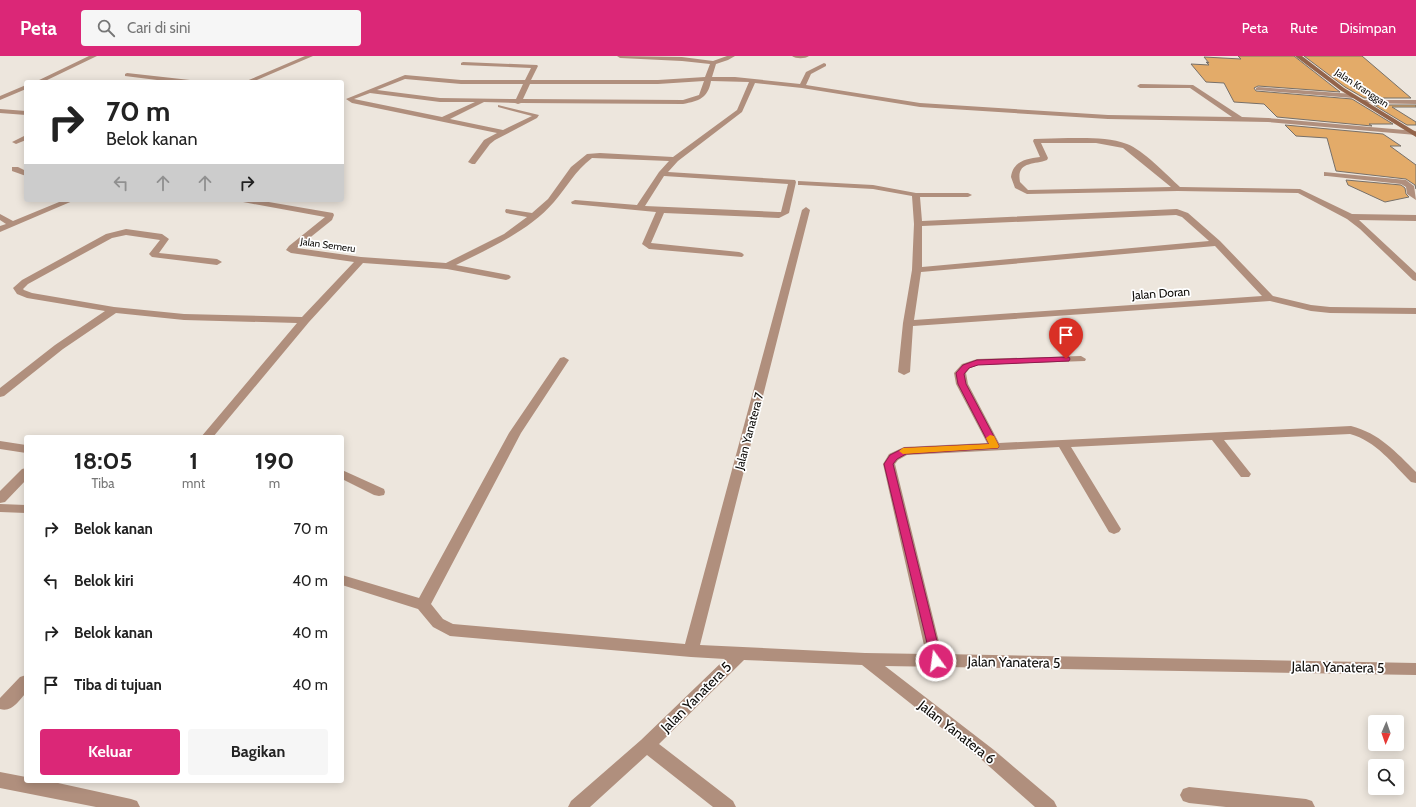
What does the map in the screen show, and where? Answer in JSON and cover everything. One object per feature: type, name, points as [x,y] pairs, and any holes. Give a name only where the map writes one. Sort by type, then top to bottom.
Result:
[{"type":"main road","name":"Jalan Kranggan","points":[[1298,56],[1353,96],[1415,134]]},
{"type":"street","points":[[42,80],[94,56]]},
{"type":"street","points":[[252,80],[310,56]]},
{"type":"street","points":[[622,56],[684,57],[713,63],[726,60],[732,56]]},
{"type":"street","points":[[795,56],[806,56]]},
{"type":"street","points":[[370,91],[429,100],[518,102],[684,102],[696,100],[703,96],[706,92],[713,63]]},
{"type":"street","points":[[463,64],[535,66],[518,102]]},
{"type":"street","points":[[802,86],[808,73],[824,65]]},
{"type":"street","points":[[127,75],[172,80]]},
{"type":"street","points":[[504,132],[349,100],[350,97],[405,78],[461,82],[658,82],[736,79],[802,86],[920,105],[1108,117],[1268,120],[1415,134]]},
{"type":"street","points":[[640,208],[662,174],[675,159],[740,111],[753,81]]},
{"type":"street","points":[[1140,86],[1191,86],[1241,120]]},
{"type":"street","points":[[0,98],[24,88]]},
{"type":"street","points":[[1258,89],[1353,96]]},
{"type":"street","points":[[444,119],[479,101],[536,115],[527,122],[504,132],[487,142],[472,162]]},
{"type":"street","points":[[1363,102],[1416,102]]},
{"type":"street","points":[[0,111],[24,113]]},
{"type":"street","points":[[0,115],[8,112]]},
{"type":"street","points":[[16,142],[24,138]]},
{"type":"street","points":[[1178,190],[1130,149],[1119,144],[1101,142],[1037,141],[1044,158],[1025,162],[1014,174],[1014,181],[1016,185],[1021,190],[1027,192],[1178,190],[1300,191],[1350,217],[1363,227],[1416,278]]},
{"type":"street","points":[[447,266],[507,236],[534,216],[551,201],[574,169],[590,156],[600,155],[675,159]]},
{"type":"street","points":[[15,169],[24,173]]},
{"type":"street","points":[[575,202],[661,210],[783,215],[785,214],[792,182],[662,174]]},
{"type":"street","points":[[1327,174],[1403,182],[1410,186],[1410,192],[1416,198]]},
{"type":"street","points":[[801,183],[876,188],[916,195],[968,195]]},
{"type":"street","points":[[904,372],[908,323],[917,270],[918,224],[916,195]]},
{"type":"street","points":[[0,229],[66,202]]},
{"type":"street","name":"Jalan Semeru","points":[[255,202],[330,215],[330,218],[291,250],[361,260]]},
{"type":"street","points":[[661,210],[646,244],[647,246],[739,254]]},
{"type":"street","name":"Jalan Yanatera 7","points":[[691,651],[806,210]]},
{"type":"street","points":[[509,211],[534,216]]},
{"type":"street","points":[[918,224],[1174,211],[1185,215],[1216,243],[1270,298]]},
{"type":"street","points":[[0,217],[13,224]]},
{"type":"street","points":[[1350,217],[1416,218]]},
{"type":"street","points":[[217,262],[156,255],[154,254],[165,239],[162,237],[121,232],[109,236],[83,249],[25,282],[18,288],[20,292],[30,296],[114,310],[203,318],[305,320]]},
{"type":"street","points":[[917,270],[1216,243]]},
{"type":"street","points":[[209,435],[305,320],[361,260],[447,266],[506,277]]},
{"type":"street","name":"Jalan Doran","points":[[908,323],[1270,298],[1311,308],[1330,310],[1416,311]]},
{"type":"street","points":[[0,394],[59,347],[114,310]]},
{"type":"street","points":[[995,446],[962,384],[960,373],[966,366],[977,362],[1081,359]]},
{"type":"street","points":[[423,606],[509,444],[564,360]]},
{"type":"street","points":[[936,661],[889,464],[893,457],[904,451],[995,446],[1064,445],[1351,430],[1361,432],[1370,437],[1416,479]]},
{"type":"street","points":[[1215,436],[1245,474]]},
{"type":"street","points":[[0,445],[24,449]]},
{"type":"street","points":[[1064,445],[1114,529]]},
{"type":"street","points":[[0,499],[24,474]]},
{"type":"street","points":[[344,475],[379,492]]},
{"type":"street","points":[[0,508],[24,509]]},
{"type":"street","points":[[344,581],[423,606],[438,623],[450,630],[740,654]]},
{"type":"street","name":"Jalan Yanatera 5","points":[[576,807],[647,745],[740,654],[936,661],[1416,669]]},
{"type":"street","name":"Jalan Yanatera 6","points":[[865,659],[988,755],[1048,807]]},
{"type":"street","points":[[5,704],[24,684]]},
{"type":"street","points":[[647,745],[727,807]]},
{"type":"street","points":[[0,780],[71,793],[131,807]]},
{"type":"street","points":[[1189,795],[1306,807]]},
{"type":"building","points":[[1238,56],[1294,56],[1340,92],[1258,86],[1254,88],[1256,91],[1352,99],[1393,124],[1369,124],[1372,126],[1277,117],[1264,104],[1234,102],[1224,83],[1206,82],[1191,64],[1209,65],[1204,57],[1241,59]]},
{"type":"building","points":[[1304,56],[1362,56],[1411,98],[1364,98],[1345,87]]},
{"type":"building","points":[[1374,105],[1416,105],[1416,107],[1392,107],[1416,122],[1416,125],[1407,125]]},
{"type":"building","points":[[1285,125],[1383,134],[1401,146],[1390,146],[1416,165],[1416,189],[1415,185],[1406,179],[1336,171],[1327,138],[1296,136]]},
{"type":"building","points":[[1346,180],[1401,185],[1405,188],[1406,194],[1409,197],[1385,202],[1348,185]]},
{"type":"slow traffic","points":[[903,451],[995,446],[990,438]]},
{"type":"route","points":[[936,661],[889,464],[893,457],[904,451],[995,446],[962,384],[960,373],[966,366],[977,362],[1066,359]]}]
